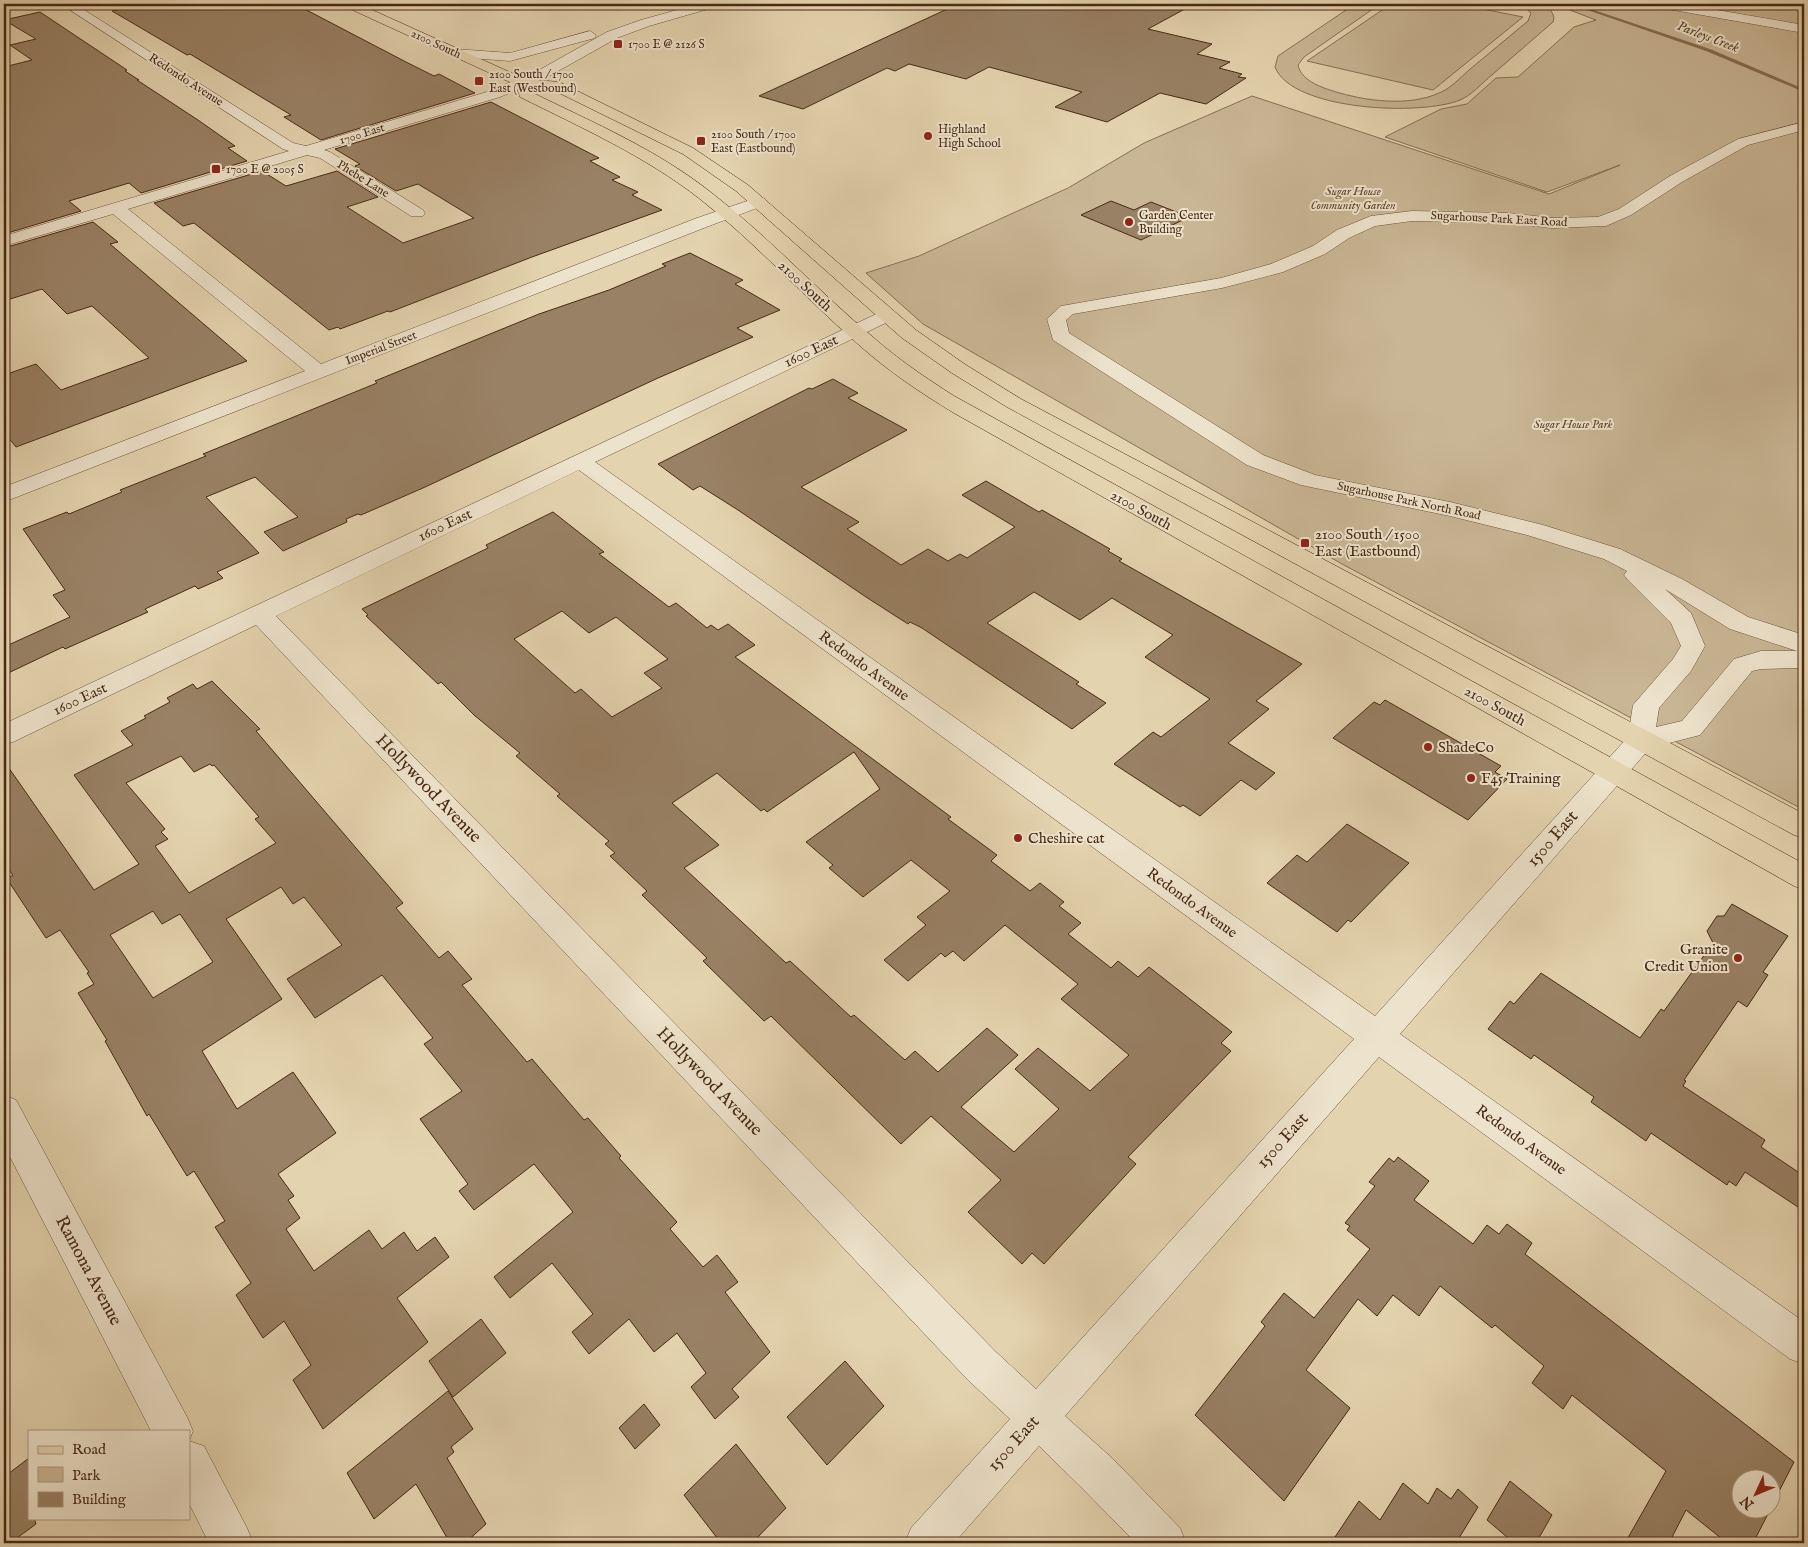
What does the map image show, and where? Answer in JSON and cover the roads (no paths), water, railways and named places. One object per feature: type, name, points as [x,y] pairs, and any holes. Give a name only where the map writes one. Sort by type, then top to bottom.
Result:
[{"type":"main road","name":"2100 South","points":[[354,6],[522,83],[554,85],[621,117],[707,162],[759,202],[887,315],[934,352],[1014,403],[1804,827]]},
{"type":"main road","name":"2100 South","points":[[522,83],[525,94],[670,169],[726,213],[854,331],[903,371],[961,410],[1804,878]]},
{"type":"street","points":[[4,7],[19,4]]},
{"type":"street","name":"Redondo Avenue","points":[[67,4],[288,146],[307,151]]},
{"type":"street","points":[[354,6],[372,4]]},
{"type":"street","name":"1700 East","points":[[4,241],[495,94],[522,83],[606,38],[645,23],[711,4]]},
{"type":"street","points":[[1662,4],[1804,29]]},
{"type":"street","points":[[455,53],[492,58],[510,57],[609,29],[645,23]]},
{"type":"street","name":"Sugarhouse Park East Road","points":[[1067,310],[1222,283],[1277,268],[1319,250],[1343,234],[1372,221],[1412,216],[1460,216],[1508,218],[1552,223],[1600,222],[1625,212],[1676,179],[1743,142],[1804,126]]},
{"type":"street","name":"Phebe Lane","points":[[307,151],[324,155],[417,214]]},
{"type":"street","name":"Imperial Street","points":[[4,495],[726,213],[759,202]]},
{"type":"street","points":[[116,208],[318,372]]},
{"type":"street","name":"Sugarhouse Park North Road","points":[[1067,310],[1056,319],[1060,336],[1255,460],[1309,480],[1450,509],[1535,530],[1612,554],[1674,584],[1739,623],[1804,644]]},
{"type":"street","name":"1600 East","points":[[4,735],[887,315]]},
{"type":"street","name":"Redondo Avenue","points":[[580,461],[1804,1345]]},
{"type":"street","points":[[1612,554],[1654,590],[1682,619],[1693,646],[1682,666],[1646,705],[1641,740],[1691,728],[1743,665],[1761,660],[1804,659]]},
{"type":"street","name":"Hollywood Avenue","points":[[259,613],[982,1366],[1097,1473],[1165,1543]]},
{"type":"street","name":"1500 East","points":[[926,1543],[1641,740]]},
{"type":"street","name":"Ramona Avenue","points":[[4,1111],[171,1430]]},
{"type":"street","points":[[190,1464],[232,1543]]},
{"type":"waterway","name":"Parleys Creek","points":[[1572,4],[1708,50],[1804,91]]},
{"type":"place","name":"1700 E @ 2126 S","points":[[618,44]]},
{"type":"place","name":"2100 South / 1700 East (Westbound)","points":[[479,81]]},
{"type":"place","name":"Highland High School","points":[[928,136]]},
{"type":"place","name":"2100 South / 1700 East (Eastbound)","points":[[701,141]]},
{"type":"place","name":"1700 E @ 2005 S","points":[[216,169]]},
{"type":"place","name":"Garden Center Building","points":[[1129,222]]},
{"type":"place","name":"2100 South / 1500 East (Eastbound)","points":[[1305,543]]},
{"type":"place","name":"ShadeCo","points":[[1428,747]]},
{"type":"place","name":"F45 Training","points":[[1471,778]]},
{"type":"place","name":"Cheshire cat","points":[[1018,838]]},
{"type":"place","name":"Granite Credit Union","points":[[1738,958]]},
{"type":"park label","name":"Sugar House Community Garden","points":[[1353,198]]},
{"type":"park label","name":"Sugar House Park","points":[[1573,424]]}]
